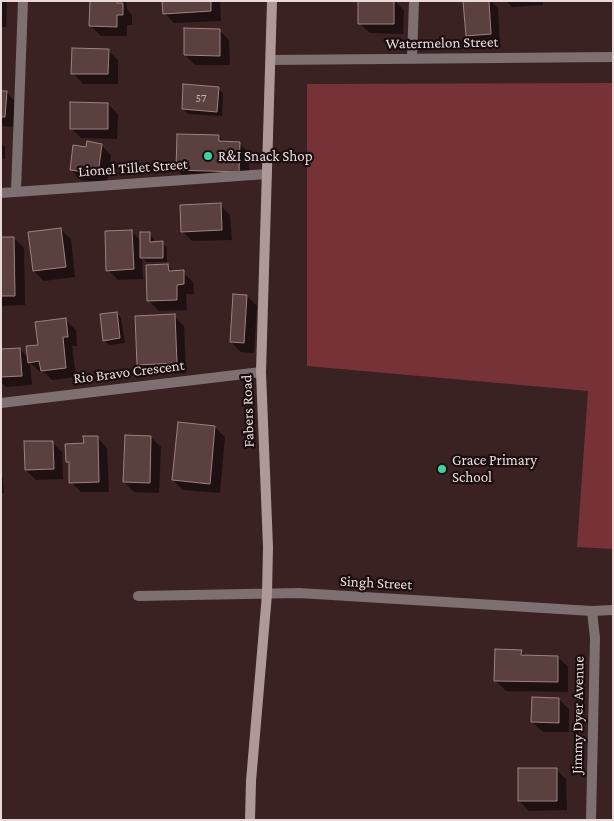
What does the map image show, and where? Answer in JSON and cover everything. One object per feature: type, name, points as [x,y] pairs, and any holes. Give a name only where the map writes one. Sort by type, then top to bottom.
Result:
[{"type":"main road","name":"Fabers Road","points":[[250,820],[251,781],[267,594],[268,547],[261,372],[272,1]]},
{"type":"street","points":[[16,191],[23,1]]},
{"type":"street","points":[[412,58],[414,1]]},
{"type":"street","name":"Watermelon Street","points":[[271,60],[613,57]]},
{"type":"street","name":"Lionel Tillet Street","points":[[1,193],[267,174]]},
{"type":"street","name":"Rio Bravo Crescent","points":[[1,403],[261,372]]},
{"type":"street","name":"Singh Street","points":[[138,596],[299,593],[592,611],[613,610]]},
{"type":"street","name":"Jimmy Dyer Avenue","points":[[591,820],[595,638],[592,611]]},
{"type":"shaded area","points":[[613,83],[613,549],[577,547],[588,391],[307,366],[307,84]]},
{"type":"building","points":[[90,1],[117,1],[117,3],[123,3],[123,15],[117,15],[117,27],[89,26]]},
{"type":"building","points":[[162,1],[211,1],[211,11],[163,14]]},
{"type":"building","points":[[358,1],[394,1],[394,24],[358,24]]},
{"type":"building","points":[[463,1],[489,1],[491,34],[466,36]]},
{"type":"building","points":[[184,28],[220,29],[220,56],[184,55]]},
{"type":"building","points":[[72,48],[109,49],[108,74],[71,74]]},
{"type":"building","points":[[183,84],[219,87],[217,112],[182,109]]},
{"type":"building","points":[[1,91],[7,91],[5,117],[1,117]]},
{"type":"building","points":[[70,102],[108,103],[108,129],[70,129]]},
{"type":"building","name":"R&I Snack Shop","points":[[177,134],[219,135],[219,141],[240,142],[239,172],[176,170]]},
{"type":"building","points":[[87,141],[102,144],[98,174],[70,170],[73,145],[86,147]]},
{"type":"building","points":[[221,203],[222,230],[181,232],[180,205]]},
{"type":"building","points":[[61,228],[66,267],[33,271],[28,232]]},
{"type":"building","points":[[132,230],[134,269],[106,271],[105,231]]},
{"type":"building","points":[[140,232],[150,232],[150,242],[163,241],[163,258],[140,258]]},
{"type":"building","points":[[1,237],[14,237],[15,296],[1,296]]},
{"type":"building","points":[[168,264],[169,271],[184,270],[184,284],[177,285],[177,300],[147,301],[146,265]]},
{"type":"building","points":[[233,294],[247,295],[244,343],[230,342]]},
{"type":"building","points":[[117,312],[120,338],[103,341],[100,314]]},
{"type":"building","points":[[175,314],[177,363],[137,365],[135,316]]},
{"type":"building","points":[[66,318],[68,337],[63,337],[66,368],[41,371],[39,361],[28,363],[26,346],[38,345],[35,322]]},
{"type":"building","points":[[20,348],[22,376],[1,377],[1,349]]},
{"type":"building","points":[[178,422],[215,426],[210,484],[172,480]]},
{"type":"building","points":[[125,435],[151,436],[150,483],[123,482]]},
{"type":"building","points":[[83,436],[98,436],[99,482],[69,483],[69,462],[66,462],[65,444],[84,443]]},
{"type":"building","points":[[24,441],[53,441],[54,469],[25,470]]},
{"type":"building","points":[[495,649],[522,650],[521,655],[558,656],[558,682],[494,681]]},
{"type":"building","points":[[532,697],[559,698],[559,723],[531,722]]},
{"type":"building","points":[[518,768],[557,768],[557,801],[518,801]]},
{"type":"place","name":"R&I Snack Shop","points":[[208,156]]},
{"type":"place","name":"Grace Primary School","points":[[442,469]]}]
